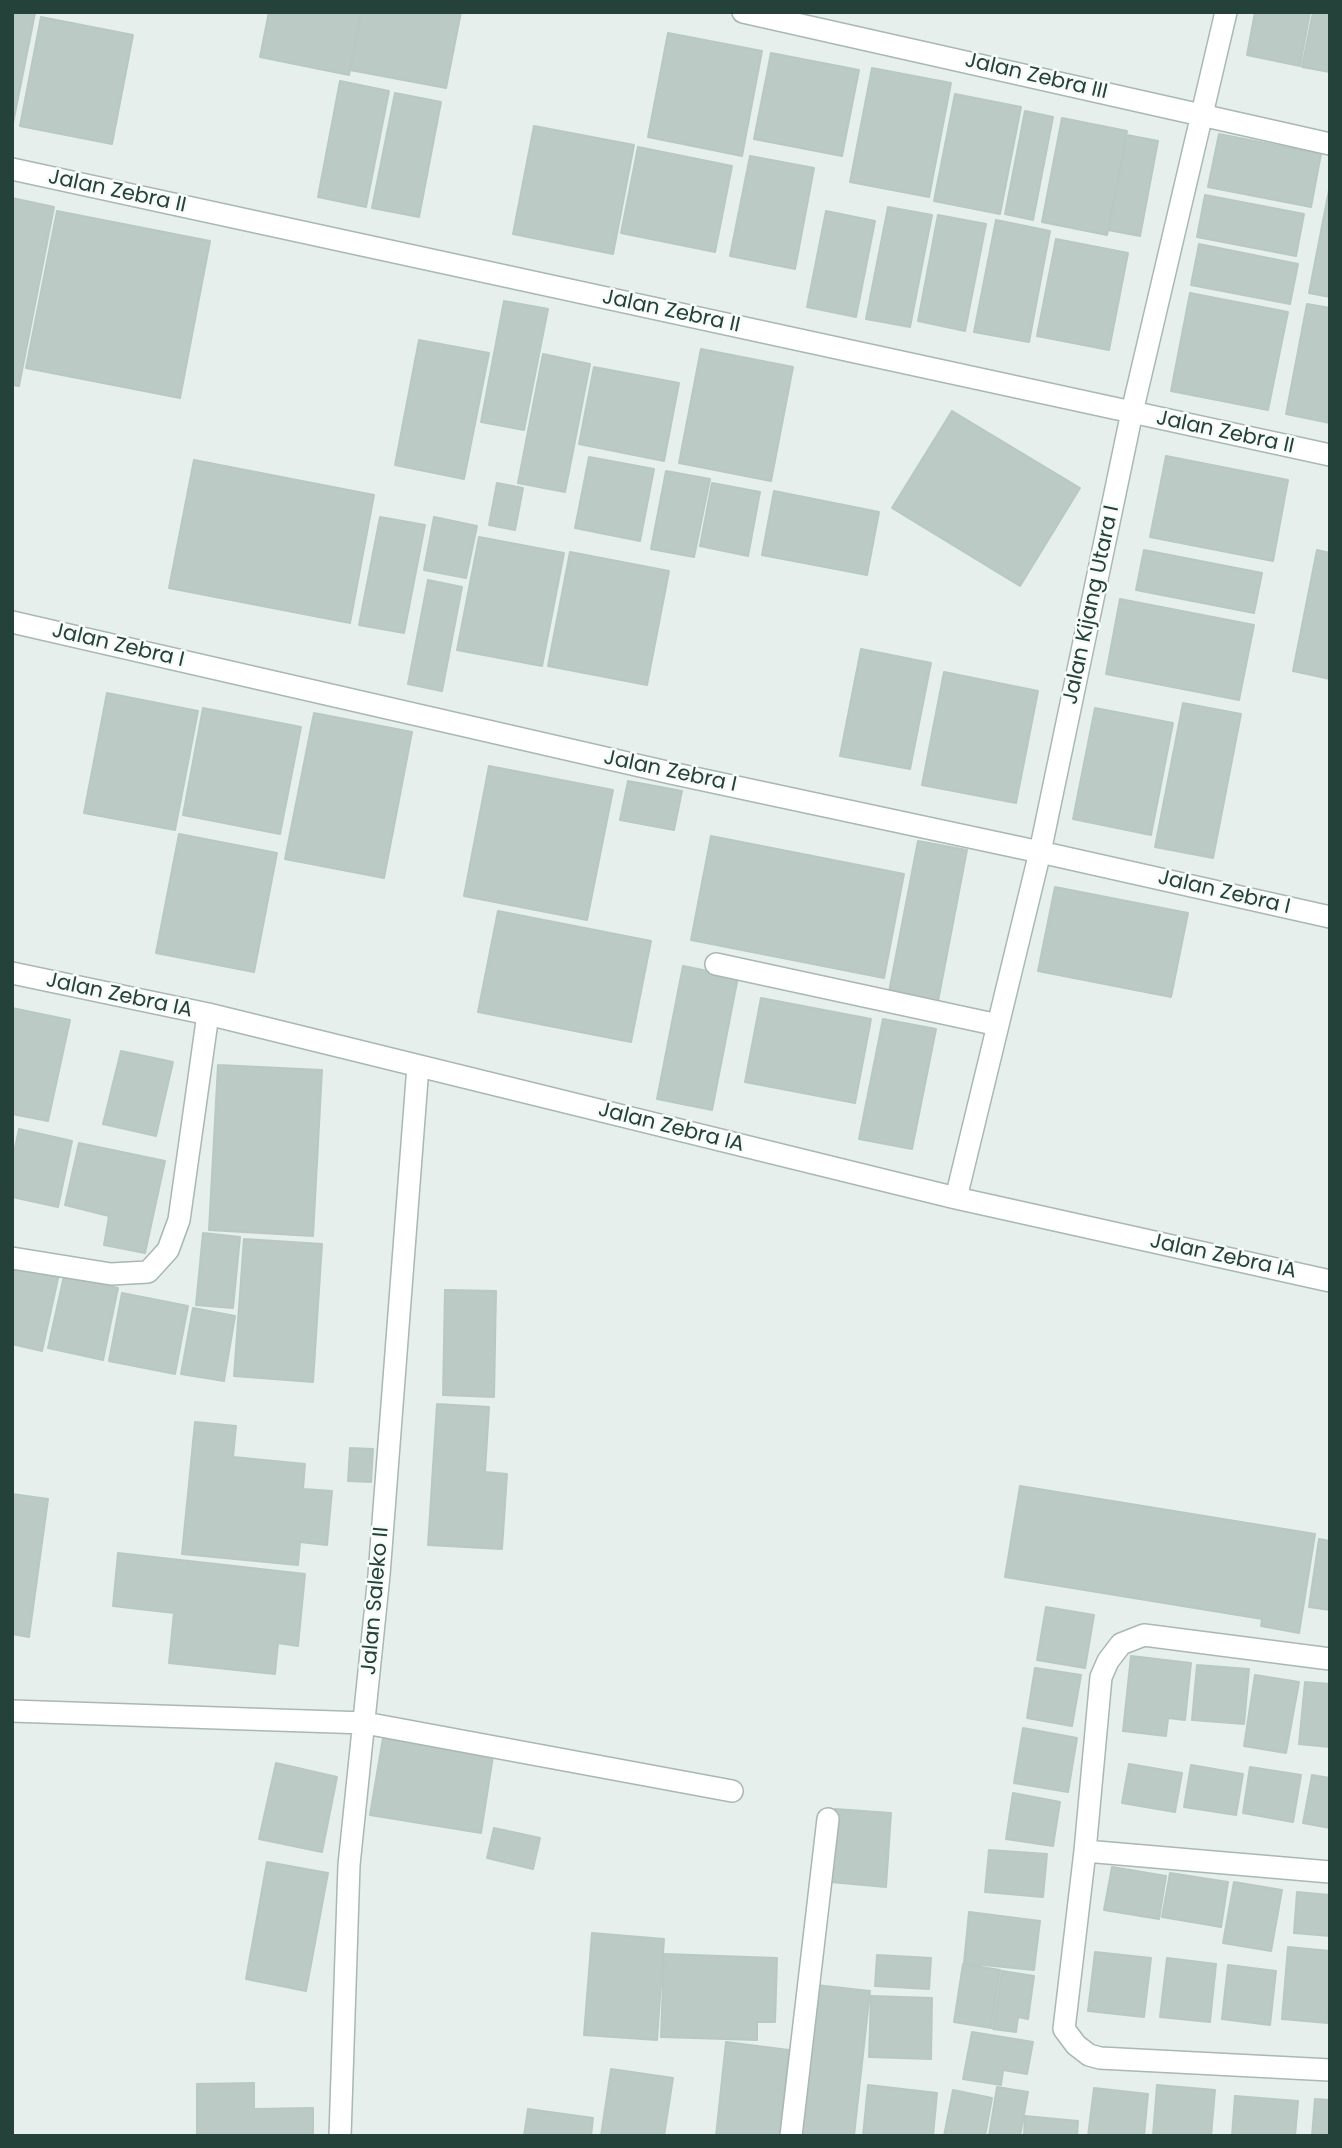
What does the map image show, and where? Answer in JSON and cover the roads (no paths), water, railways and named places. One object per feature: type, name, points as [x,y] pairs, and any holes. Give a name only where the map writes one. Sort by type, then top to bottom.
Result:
[{"type":"street","name":"Jalan Zebra III","points":[[743,12],[1330,144]]},
{"type":"street","name":"Jalan Kijang Utara I","points":[[956,1198],[1040,852],[1132,412],[1226,12]]},
{"type":"street","name":"Jalan Zebra II","points":[[12,169],[1330,455]]},
{"type":"street","name":"Jalan Zebra I","points":[[12,622],[671,773],[1330,917]]},
{"type":"street","points":[[716,964],[998,1025]]},
{"type":"street","name":"Jalan Zebra IA","points":[[12,973],[208,1014],[956,1198],[1330,1280]]},
{"type":"street","points":[[12,1258],[111,1274],[135,1273],[148,1272],[168,1250],[178,1220],[208,1014]]},
{"type":"street","name":"Jalan Saleko II","points":[[340,2136],[349,1865],[379,1575],[418,1066]]},
{"type":"street","points":[[1330,1659],[1144,1635],[1121,1644],[1108,1661],[1101,1677],[1085,1851],[1064,2029],[1076,2045],[1089,2055],[1100,2058],[1330,2070]]},
{"type":"street","points":[[12,1711],[365,1723],[732,1791]]},
{"type":"street","points":[[791,2136],[828,1819]]},
{"type":"street","points":[[1085,1851],[1330,1871]]}]
